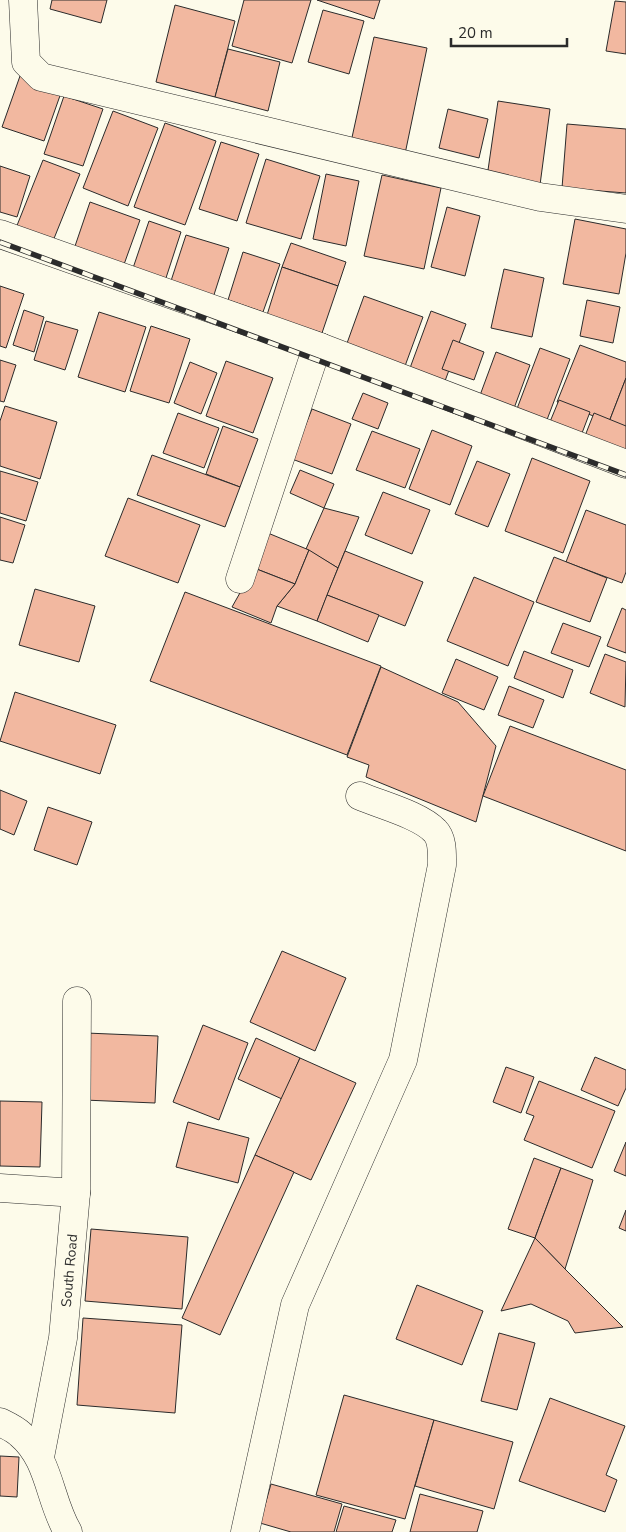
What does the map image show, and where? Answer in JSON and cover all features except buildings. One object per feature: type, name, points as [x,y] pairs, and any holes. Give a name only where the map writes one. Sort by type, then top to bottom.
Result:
[{"type":"street","points":[[23,0],[26,62],[41,77],[540,196],[626,209]]},
{"type":"street","points":[[0,234],[320,347],[626,464]]},
{"type":"street","points":[[240,580],[316,349],[320,347]]},
{"type":"street","points":[[245,1532],[295,1305],[403,1060],[442,865],[442,847],[436,831],[418,820],[360,796]]},
{"type":"street","name":"South Road","points":[[68,1532],[62,1522],[40,1458],[63,1338],[76,1193],[77,1001]]},
{"type":"street","points":[[0,1188],[76,1193]]},
{"type":"street","points":[[0,1422],[20,1433],[40,1458]]},
{"type":"railway","points":[[0,242],[626,475]]}]
